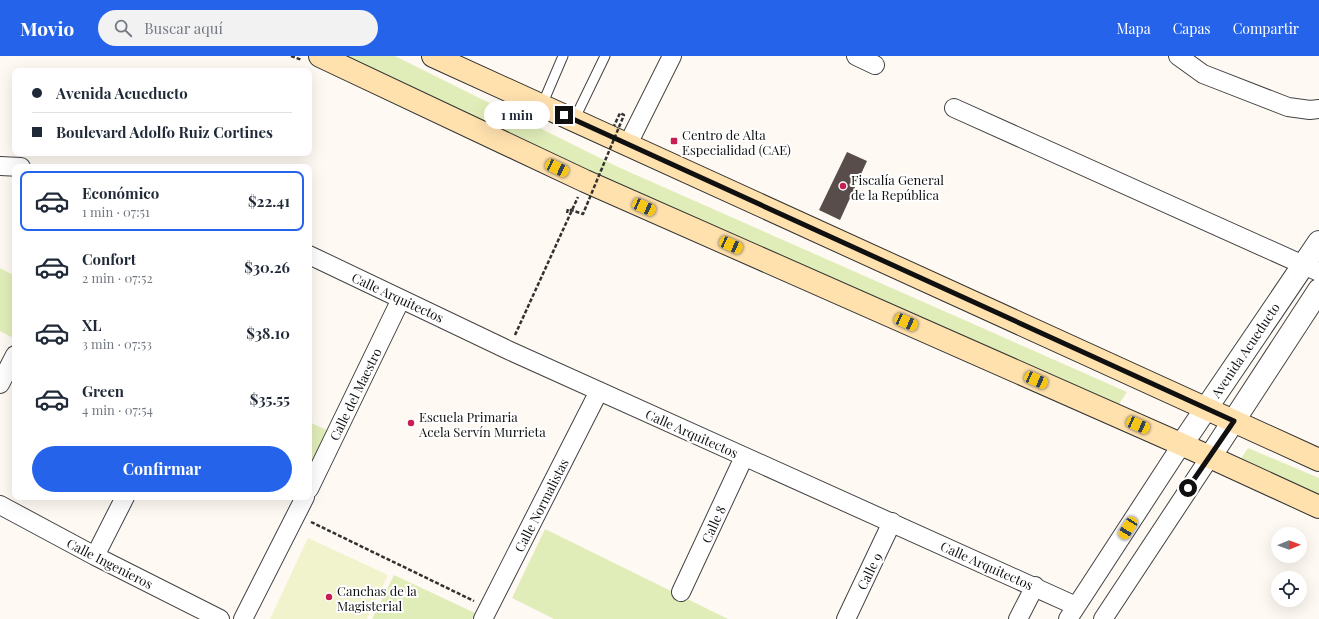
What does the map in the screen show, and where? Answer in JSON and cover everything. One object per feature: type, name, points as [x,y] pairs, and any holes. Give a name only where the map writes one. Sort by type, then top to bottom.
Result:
[{"type":"main road","points":[[320,56],[585,181],[1182,444],[1319,507]]},
{"type":"main road","points":[[433,56],[1319,460]]},
{"type":"street","points":[[628,144],[672,56]]},
{"type":"street","points":[[856,56],[875,65]]},
{"type":"street","points":[[1178,56],[1204,74],[1288,107],[1310,110],[1319,109]]},
{"type":"street","points":[[954,108],[1311,268]]},
{"type":"street","points":[[0,166],[12,167]]},
{"type":"street","name":"Avenida Acueducto","points":[[1072,613],[1206,408],[1311,268],[1319,242]]},
{"type":"street","name":"Calle Arquitectos","points":[[312,256],[508,350],[744,457],[1035,586],[1072,613]]},
{"type":"street","points":[[1103,619],[1319,290]]},
{"type":"street","name":"Calle del Maestro","points":[[312,483],[401,298]]},
{"type":"street","points":[[0,384],[12,361]]},
{"type":"street","name":"Calle Normalistas","points":[[486,614],[599,391]]},
{"type":"street","name":"Calle 8","points":[[681,592],[744,457]]},
{"type":"street","points":[[95,556],[123,500]]},
{"type":"street","points":[[243,619],[304,500]]},
{"type":"street","name":"Calle Ingenieros","points":[[0,505],[95,556],[220,619]]},
{"type":"street","name":"Calle 9","points":[[846,619],[892,522]]},
{"type":"street","points":[[1018,619],[1035,586]]},
{"type":"lane","points":[[542,105],[563,56]]},
{"type":"lane","points":[[574,120],[605,56]]},
{"type":"path","points":[[568,217],[568,209],[583,214],[624,115],[620,113],[614,126]]},
{"type":"path","points":[[508,350],[585,181]]},
{"type":"path","points":[[297,514],[486,614]]},
{"type":"green space","points":[[342,56],[395,56],[618,167],[1127,392],[1117,407],[481,123]]},
{"type":"green space","points":[[0,268],[12,274],[12,337],[0,331]]},
{"type":"green space","points":[[312,423],[329,431],[312,464]]},
{"type":"green space","points":[[1248,448],[1319,478],[1319,504],[1235,468]]},
{"type":"green space","points":[[545,529],[728,619],[554,619],[512,598]]},
{"type":"green space","name":"Canchas de la Magisterial","points":[[308,538],[388,575],[367,619],[270,619]]},
{"type":"green space","points":[[394,575],[475,613],[472,619],[372,619]]},
{"type":"building","name":"Fiscalía General de la República","points":[[847,152],[867,161],[840,220],[819,210]]},
{"type":"place","name":"Centro de Alta Especialidad (CAE)","points":[[674,141]]},
{"type":"place","name":"Fiscalía General de la República","points":[[843,186]]},
{"type":"place","name":"Escuela Primaria Acela Servín Murrieta","points":[[411,423]]},
{"type":"place","name":"Canchas de la Magisterial","points":[[329,597]]},
{"type":"route","points":[[564,115],[1234,421],[1188,488]]}]
